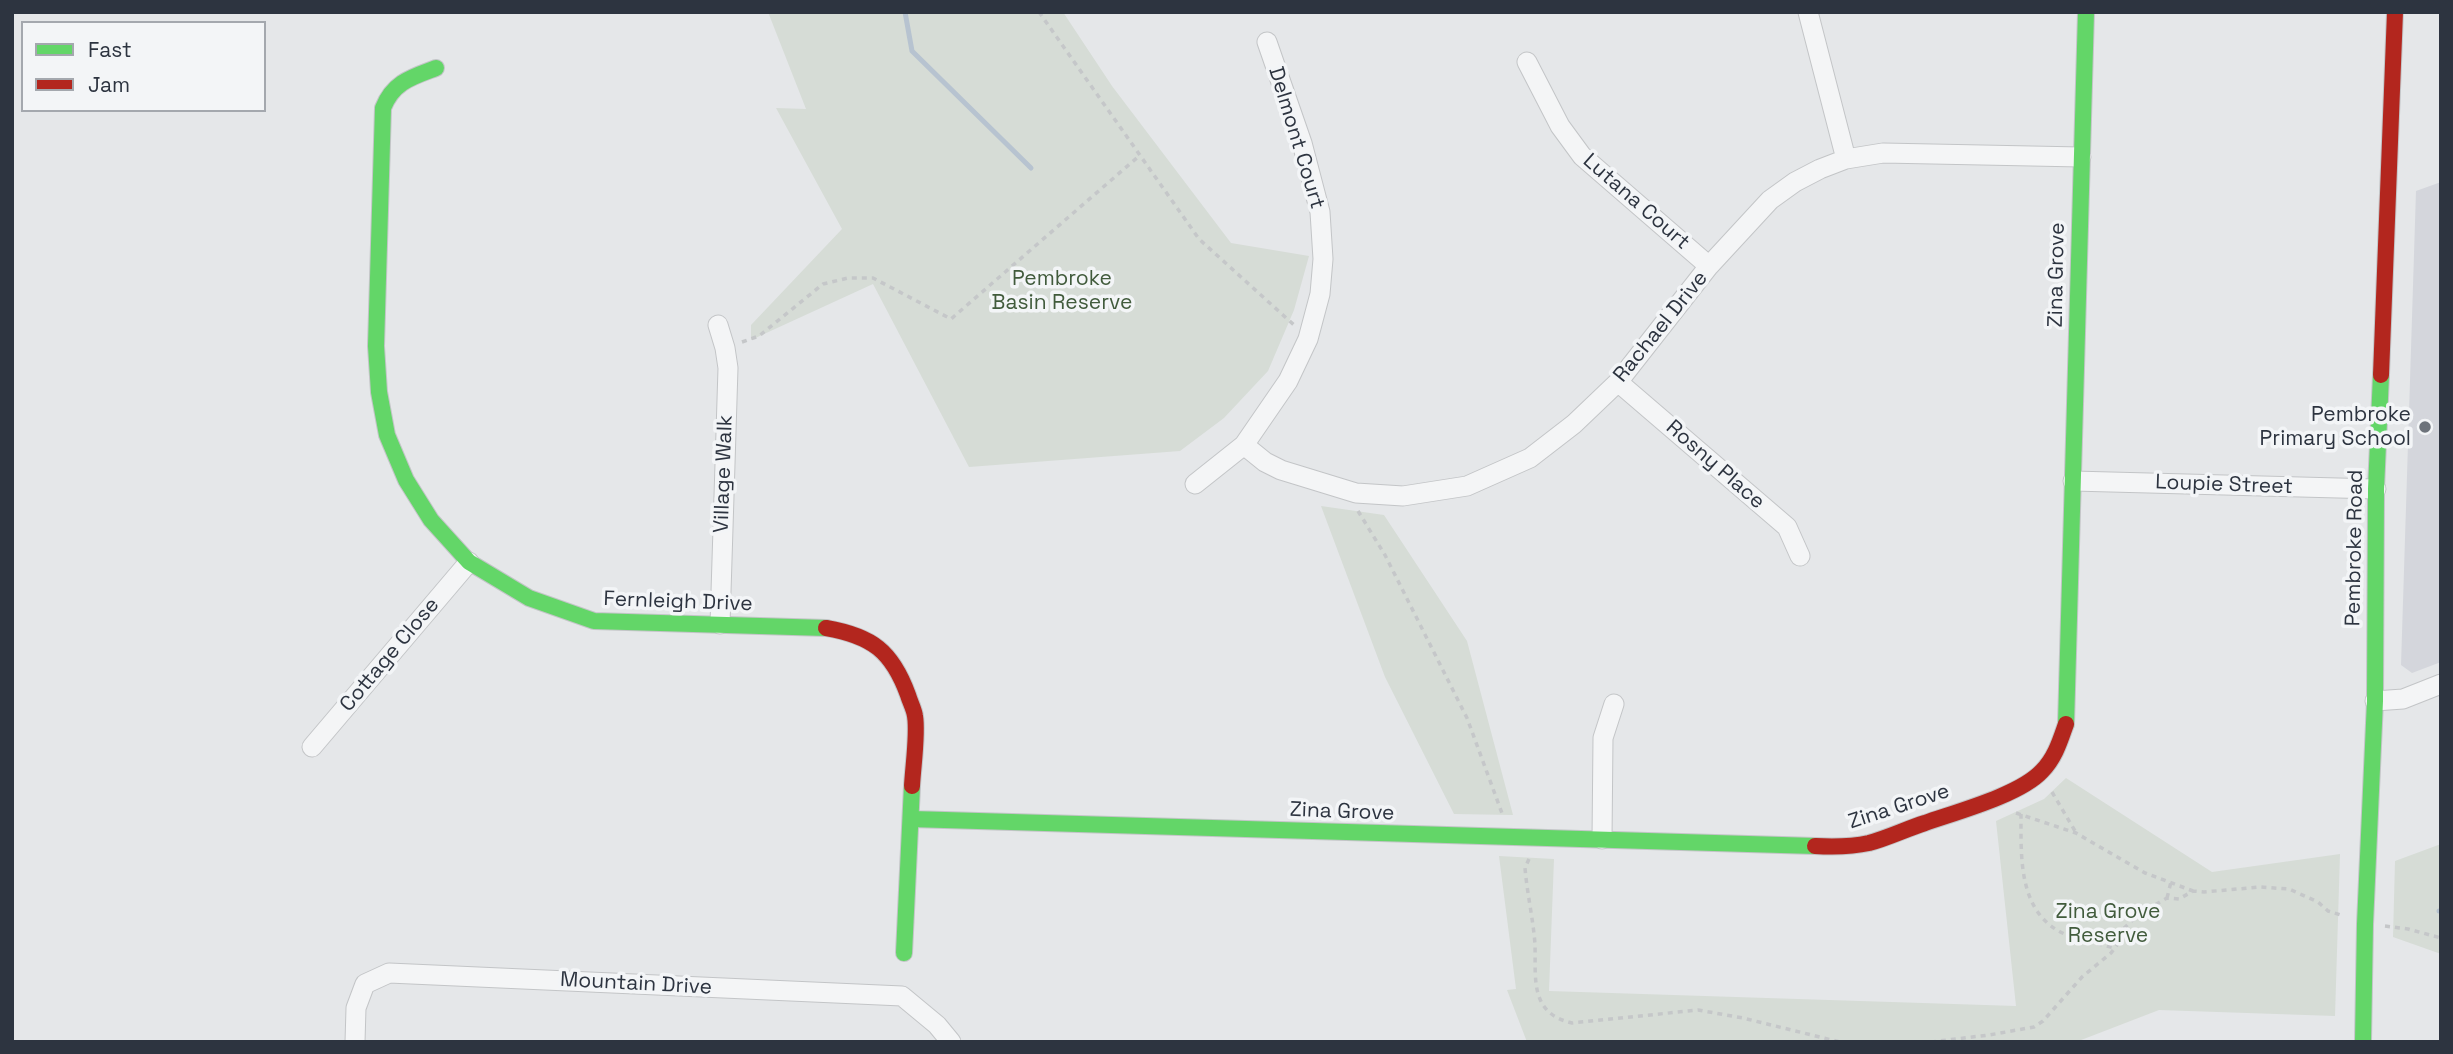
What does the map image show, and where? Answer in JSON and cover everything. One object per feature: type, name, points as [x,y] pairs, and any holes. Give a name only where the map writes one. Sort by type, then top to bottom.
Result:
[{"type":"street","points":[[1808,12],[1846,159]]},
{"type":"street","name":"Zina Grove","points":[[911,820],[1837,847],[1868,843],[2026,784],[2041,773],[2058,749],[2066,723],[2085,12]]},
{"type":"street","name":"Pembroke Road","points":[[2363,1042],[2365,924],[2375,701],[2375,489],[2395,12]]},
{"type":"street","name":"Delmont Court","points":[[1195,484],[1244,445],[1288,381],[1308,339],[1320,294],[1323,259],[1320,212],[1302,143],[1267,43]]},
{"type":"street","name":"Lutana Court","points":[[1527,62],[1560,126],[1581,156],[1709,266]]},
{"type":"street","name":"Fernleigh Drive","points":[[436,68],[395,83],[383,108],[376,346],[379,391],[387,435],[406,480],[431,520],[469,562],[529,598],[594,621],[828,628],[871,643],[889,657],[899,671],[915,716],[904,953]]},
{"type":"street","name":"Rachael Drive","points":[[1244,445],[1265,462],[1281,470],[1356,493],[1403,496],[1467,486],[1530,458],[1574,424],[1618,382],[1709,266],[1770,200],[1795,182],[1846,159],[1883,153],[2081,157]]},
{"type":"street","name":"Village Walk","points":[[718,325],[728,368],[720,624]]},
{"type":"street","name":"Rosny Place","points":[[1618,382],[1787,527],[1800,556]]},
{"type":"street","name":"Loupie Street","points":[[2073,481],[2375,489]]},
{"type":"street","name":"Cottage Close","points":[[312,747],[469,562]]},
{"type":"street","points":[[2375,701],[2403,699],[2441,684]]},
{"type":"street","points":[[1602,839],[1603,738],[1614,704]]},
{"type":"street","name":"Mountain Drive","points":[[355,1042],[356,1008],[365,984],[389,972],[902,996],[937,1025],[951,1042]]},
{"type":"path","points":[[1039,12],[1199,239],[1308,339]]},
{"type":"path","points":[[759,336],[823,284],[848,278],[873,278],[951,319],[1139,156]]},
{"type":"path","points":[[2041,773],[2076,833]]},
{"type":"path","points":[[1983,802],[2076,833],[2145,873],[2193,891],[2260,887],[2289,889],[2318,902],[2328,911],[2365,924],[2398,926],[2441,939]]},
{"type":"path","points":[[2021,814],[2021,863],[2029,900],[2043,919],[2065,935],[2115,948]]},
{"type":"path","points":[[2167,898],[2171,882]]},
{"type":"path","points":[[1931,1042],[2034,1027],[2043,1021],[2082,977],[2115,948],[2120,932],[2139,914],[2167,898],[2179,899],[2193,891]]},
{"type":"shaded area","name":"Pembroke Primary School","points":[[2441,182],[2441,662],[2412,673],[2401,665],[2416,191]]},
{"type":"green space","name":"Pembroke Basin Reserve","points":[[768,12],[1063,12],[1112,86],[1231,243],[1309,256],[1294,310],[1268,371],[1224,418],[1180,451],[969,467],[873,284],[751,340],[751,325],[842,229],[776,108],[806,109]]},
{"type":"green space","points":[[1321,506],[1384,515],[1467,641],[1513,815],[1454,814],[1385,677]]},
{"type":"green space","name":"Zina Grove Reserve","points":[[2066,778],[2212,872],[2340,854],[2335,1016],[2159,1010],[2076,1042],[1527,1042],[1507,990],[1516,989],[1499,856],[1554,859],[1549,991],[2016,1006],[1996,821],[2044,799]]},
{"type":"green space","points":[[2441,844],[2441,954],[2393,937],[2395,861]]},
{"type":"waterway","points":[[905,12],[912,51],[1031,168]]},
{"type":"traffic: fast","points":[[2066,724],[2086,12]]},
{"type":"traffic: fast","points":[[436,68],[398,86],[383,108],[376,346],[379,392],[387,435],[406,480],[431,520],[469,562],[529,598],[594,621],[826,628]]},
{"type":"traffic: fast","points":[[2363,1042],[2365,924],[2375,701],[2376,489],[2381,375]]},
{"type":"traffic: fast","points":[[904,953],[912,786]]},
{"type":"traffic: fast","points":[[911,819],[1815,846]]},
{"type":"traffic: jam","points":[[2381,375],[2395,12]]},
{"type":"traffic: jam","points":[[826,628],[868,641],[895,667],[915,716],[912,786]]},
{"type":"traffic: jam","points":[[1815,846],[1869,843],[1987,802],[2019,788],[2047,766],[2057,749],[2066,724]]},
{"type":"place","name":"Pembroke Primary School","points":[[2425,427]]}]
